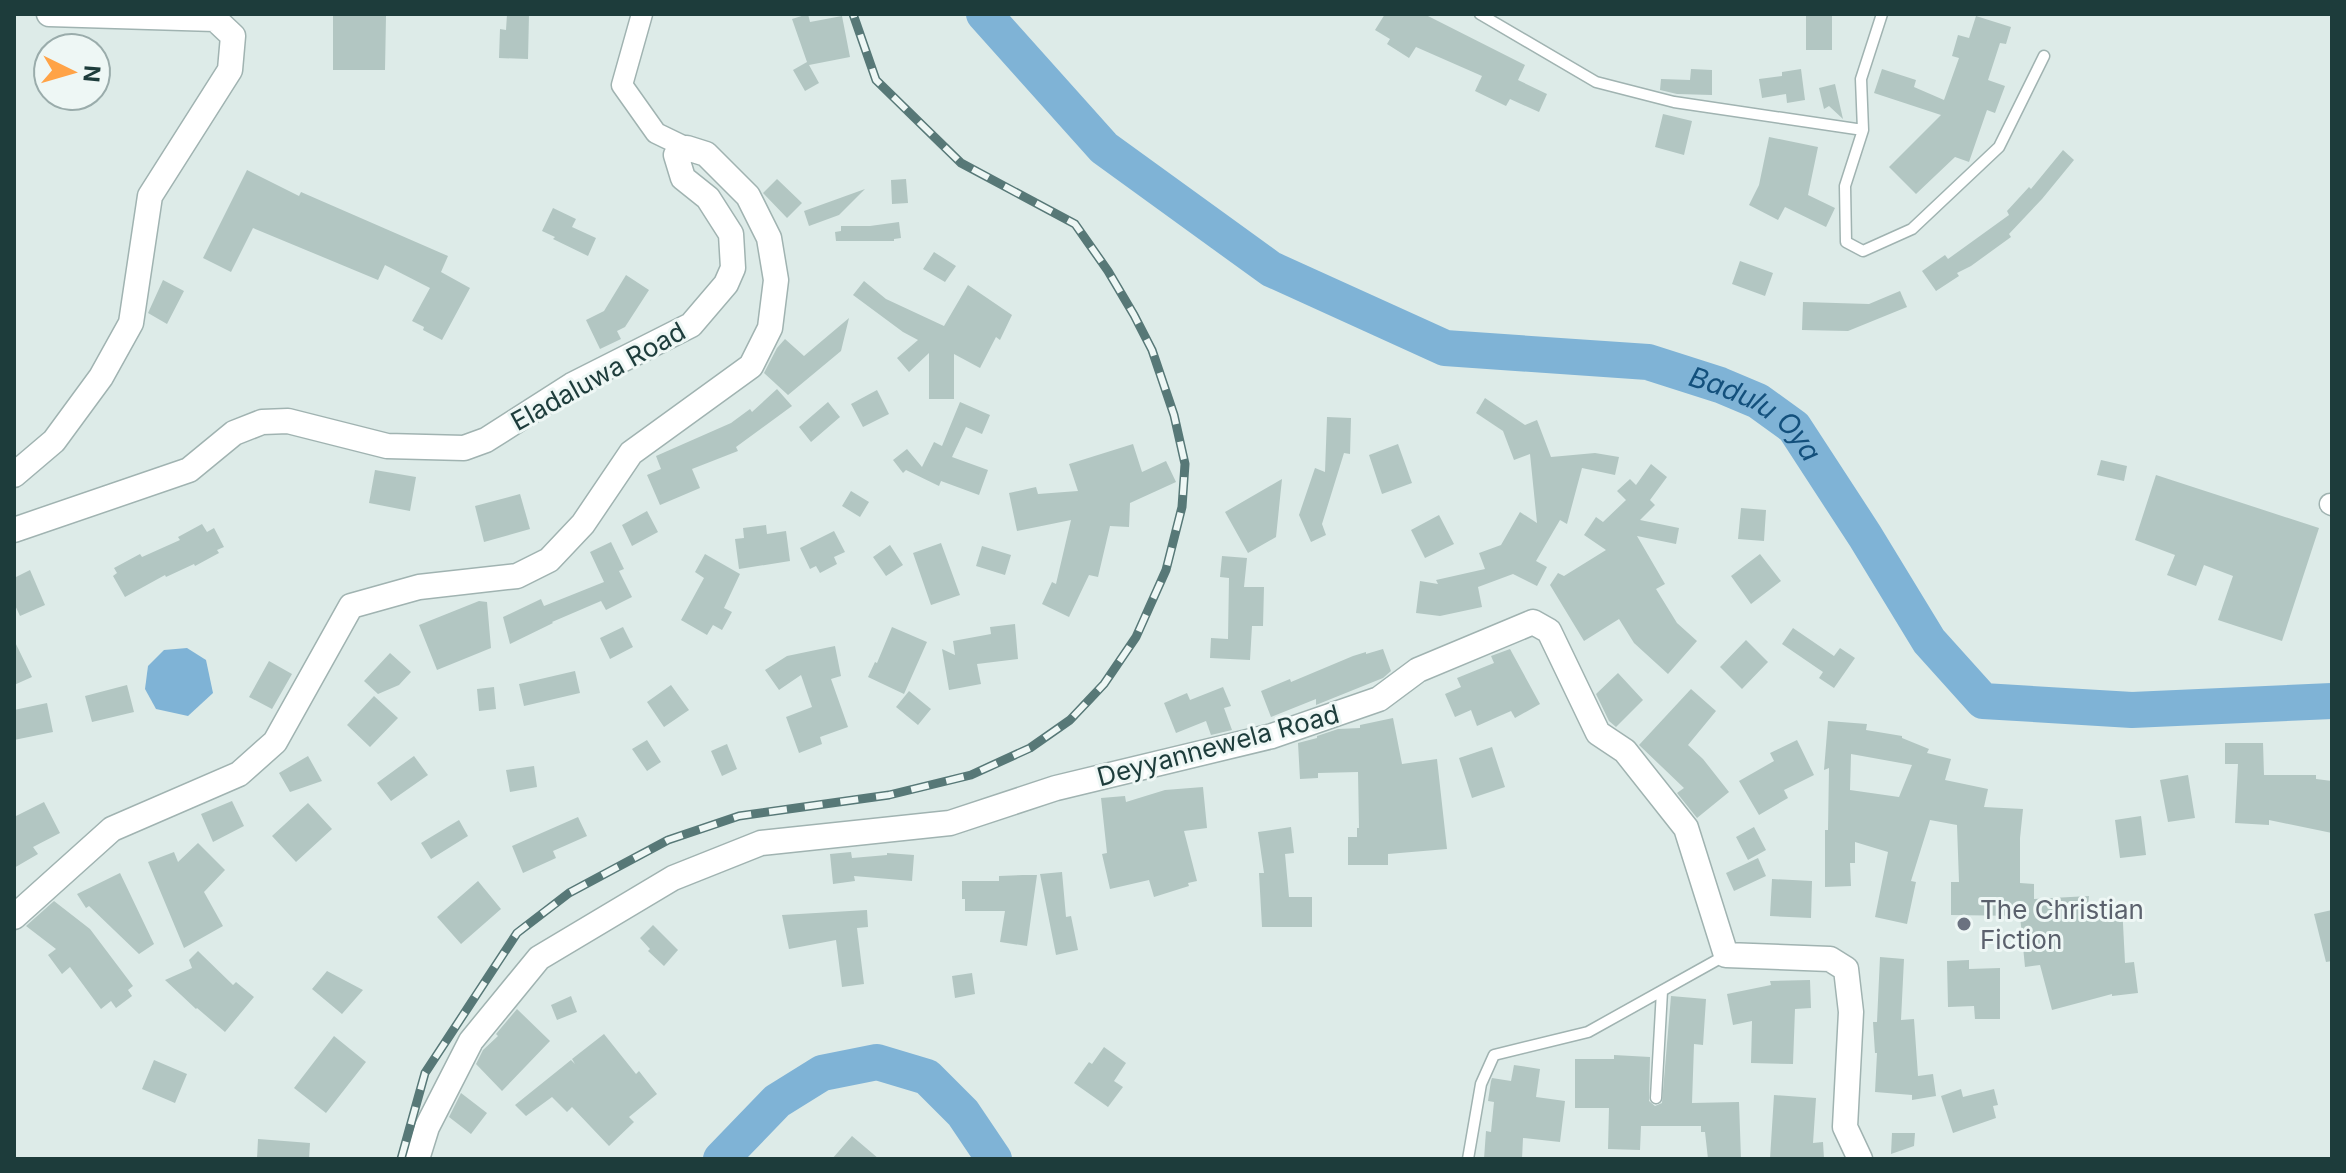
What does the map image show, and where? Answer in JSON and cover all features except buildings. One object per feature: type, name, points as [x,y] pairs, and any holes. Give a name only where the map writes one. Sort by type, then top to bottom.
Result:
[{"type":"street","points":[[14,475],[54,441],[101,377],[131,323],[150,196],[230,70],[233,36],[215,19],[49,14]]},
{"type":"street","points":[[14,917],[112,829],[239,774],[275,742],[351,606],[419,587],[517,576],[549,560],[583,524],[631,453],[751,366],[770,328],[776,280],[769,238],[748,196],[706,154],[656,133],[622,85],[642,14]]},
{"type":"street","name":"Eladaluwa Road","points":[[14,530],[189,470],[234,433],[262,422],[288,421],[387,446],[464,448],[486,440],[572,385],[691,325],[726,284],[733,268],[731,234],[708,198],[683,178],[676,155],[687,148]]},
{"type":"street","name":"Deyyannewela Road","points":[[417,1159],[427,1127],[471,1041],[539,958],[673,878],[761,843],[950,823],[1056,788],[1272,736],[1379,699],[1418,670],[1533,622],[1549,631],[1598,733],[1625,751],[1686,828],[1726,955]]},
{"type":"street","points":[[1726,955],[1830,959],[1846,969],[1851,1012],[1845,1127],[1860,1159]]},
{"type":"lane","points":[[1480,14],[1596,82],[1674,102],[1863,130]]},
{"type":"lane","points":[[1882,14],[1861,79],[1863,130],[1845,186],[1846,242],[1863,251],[1912,229],[1999,147],[2044,56]]},
{"type":"lane","points":[[1468,1159],[1481,1084],[1494,1055],[1588,1032],[1726,955]]},
{"type":"lane","points":[[1656,1098],[1662,991]]},
{"type":"water","points":[[187,648],[206,660],[213,693],[188,716],[156,709],[145,689],[148,666],[164,650]]},
{"type":"waterway","name":"Badulu Oya","points":[[984,14],[1104,148],[1271,269],[1445,348],[1648,362],[1758,401],[1794,427],[1929,641],[1983,701],[2132,710],[2332,701]]},
{"type":"waterway","name":"Badulu Oya","points":[[721,1159],[777,1101],[822,1073],[877,1062],[927,1077],[963,1113],[994,1159]]},
{"type":"railway","points":[[401,1159],[425,1073],[517,933],[569,893],[668,840],[739,816],[889,795],[971,775],[1030,748],[1070,720],[1104,684],[1136,637],[1166,570],[1182,507],[1185,464],[1174,415],[1152,350],[1134,315],[1075,224],[961,163],[876,80],[853,14]]},
{"type":"place","name":"The Christian Fiction","points":[[1964,924]]}]
